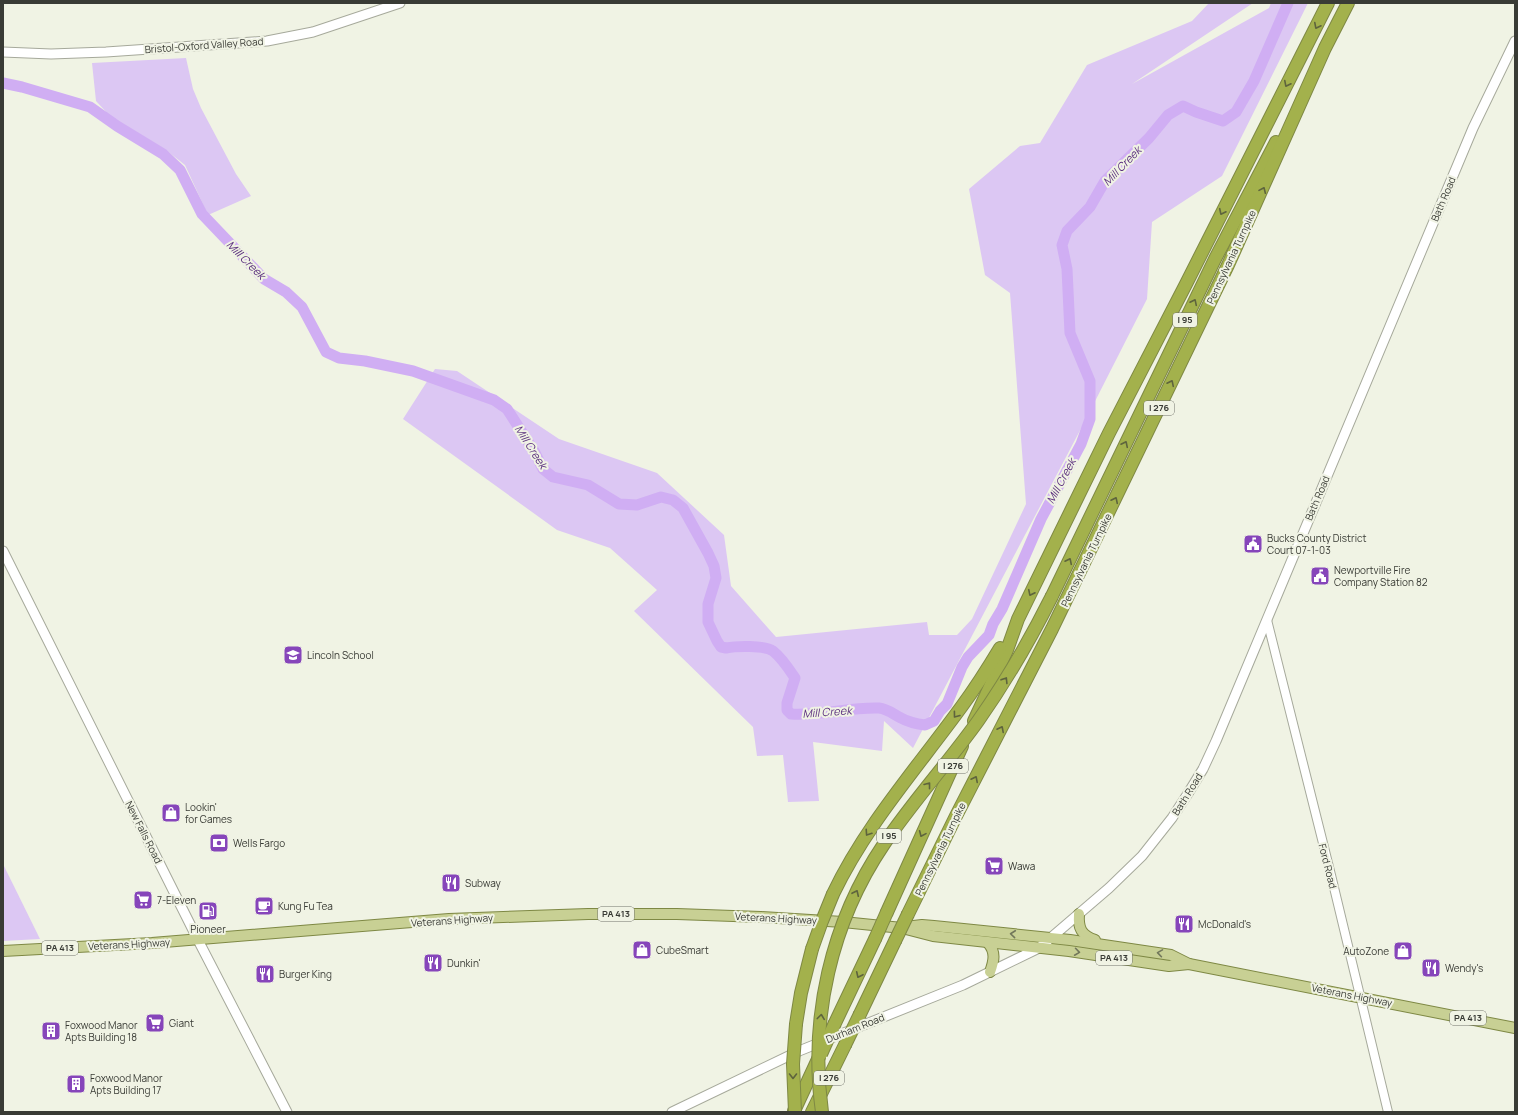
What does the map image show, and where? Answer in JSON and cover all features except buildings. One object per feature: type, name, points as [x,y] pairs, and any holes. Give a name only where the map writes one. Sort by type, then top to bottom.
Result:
[{"type":"highway","name":"Pennsylvania Turnpike","points":[[794,1112],[1007,650],[1018,620],[1112,426],[1186,284],[1328,3]]},
{"type":"highway","name":"Pennsylvania Turnpike","points":[[812,1112],[956,816],[1052,629],[1228,265],[1325,48],[1348,3]]},
{"type":"highway","name":"I 95","points":[[822,1112],[819,1085],[818,1051],[823,1000],[834,951],[851,903],[866,873],[884,844],[976,722],[1005,680],[1031,636],[1052,596],[1215,258],[1325,48]]},
{"type":"highway","name":"I 95","points":[[794,1112],[793,1064],[796,1024],[801,993],[812,949],[833,894],[861,844],[962,707],[986,672],[1018,620]]},
{"type":"main road","name":"Bristol-Oxford Valley Road","points":[[3,52],[51,54],[106,52],[267,41],[313,32],[400,3]]},
{"type":"main road","name":"Bath Road","points":[[1039,948],[1109,888],[1142,856],[1172,818],[1203,769],[1473,128],[1515,41]]},
{"type":"main road","name":"New Falls Road","points":[[3,551],[198,940],[287,1112]]},
{"type":"main road","name":"Veterans Highway","points":[[3,951],[198,940],[449,919],[581,914],[761,916],[831,921],[902,928],[933,936],[1039,948],[1169,966],[1189,964]]},
{"type":"main road","points":[[1079,914],[1078,924],[1081,932],[1106,945]]},
{"type":"main road","name":"Veterans Highway","points":[[902,928],[922,925],[1052,938],[1171,955],[1189,964],[1515,1028]]},
{"type":"main road","points":[[988,943],[993,949],[994,956],[990,972]]},
{"type":"main road","name":"Durham Road","points":[[672,1112],[799,1051],[949,991],[1039,948]]},
{"type":"street","name":"Ford Road","points":[[1267,620],[1361,997],[1388,1112]]},
{"type":"shaded area","points":[[1209,3],[1253,3],[1132,84],[1269,8],[1271,3],[1308,3],[1222,176],[1152,222],[1147,299],[1086,419],[913,748],[884,721],[882,751],[813,742],[819,801],[788,802],[783,755],[757,756],[753,727],[634,611],[657,590],[610,548],[557,530],[403,419],[435,369],[457,371],[559,439],[657,473],[724,535],[731,586],[776,637],[927,622],[929,635],[957,635],[972,619],[1026,504],[1010,293],[985,275],[969,189],[1020,146],[1040,143],[1087,65],[1192,21]]},
{"type":"shaded area","points":[[186,58],[193,89],[201,108],[236,174],[251,196],[208,215],[185,165],[166,150],[110,116],[96,101],[92,63]]},
{"type":"shaded area","points":[[3,864],[40,939],[3,941]]},
{"type":"waterway","name":"Mill Creek","points":[[3,83],[90,107],[117,126],[163,154],[180,170],[202,214],[264,279],[286,292],[302,307],[326,352],[339,358],[365,361],[413,371],[494,400],[507,409],[534,451],[543,469],[553,477],[588,485],[619,504],[637,505],[661,497],[673,500],[683,508],[714,566],[716,578],[708,604],[708,622],[717,641],[721,647],[726,648],[743,646],[757,647],[773,651],[795,678],[787,703],[787,710],[791,714],[813,714],[879,708],[907,721],[925,725],[934,721],[940,711],[947,704],[962,667],[968,657],[989,635],[993,624],[1002,609],[1041,519],[1081,444],[1090,419],[1090,381],[1070,333],[1067,269],[1062,245],[1067,231],[1090,207],[1105,181],[1149,138],[1168,115],[1183,106],[1223,121],[1236,112],[1254,81],[1288,3]]},
{"type":"place","name":"Bucks County District Court 07-1-03","points":[[1253,544]]},
{"type":"place","name":"Newportville Fire Company Station 82","points":[[1320,576]]},
{"type":"place","name":"Lincoln School","points":[[293,655]]},
{"type":"place","name":"Lookin' for Games","points":[[171,813]]},
{"type":"place","name":"Wells Fargo","points":[[219,843]]},
{"type":"place","name":"Wawa","points":[[994,866]]},
{"type":"place","name":"Subway","points":[[451,883]]},
{"type":"place","name":"7-Eleven","points":[[143,900]]},
{"type":"place","name":"Kung Fu Tea","points":[[264,906]]},
{"type":"place","name":"Pioneer","points":[[208,911]]},
{"type":"place","name":"McDonald's","points":[[1184,924]]},
{"type":"place","name":"CubeSmart","points":[[642,950]]},
{"type":"place","name":"AutoZone","points":[[1403,951]]},
{"type":"place","name":"Dunkin'","points":[[433,963]]},
{"type":"place","name":"Wendy's","points":[[1431,968]]},
{"type":"place","name":"Burger King","points":[[265,974]]},
{"type":"place","name":"Giant","points":[[155,1023]]},
{"type":"place","name":"Foxwood Manor Apts Building 18","points":[[51,1031]]},
{"type":"place","name":"Foxwood Manor Apts Building 17","points":[[76,1084]]}]
